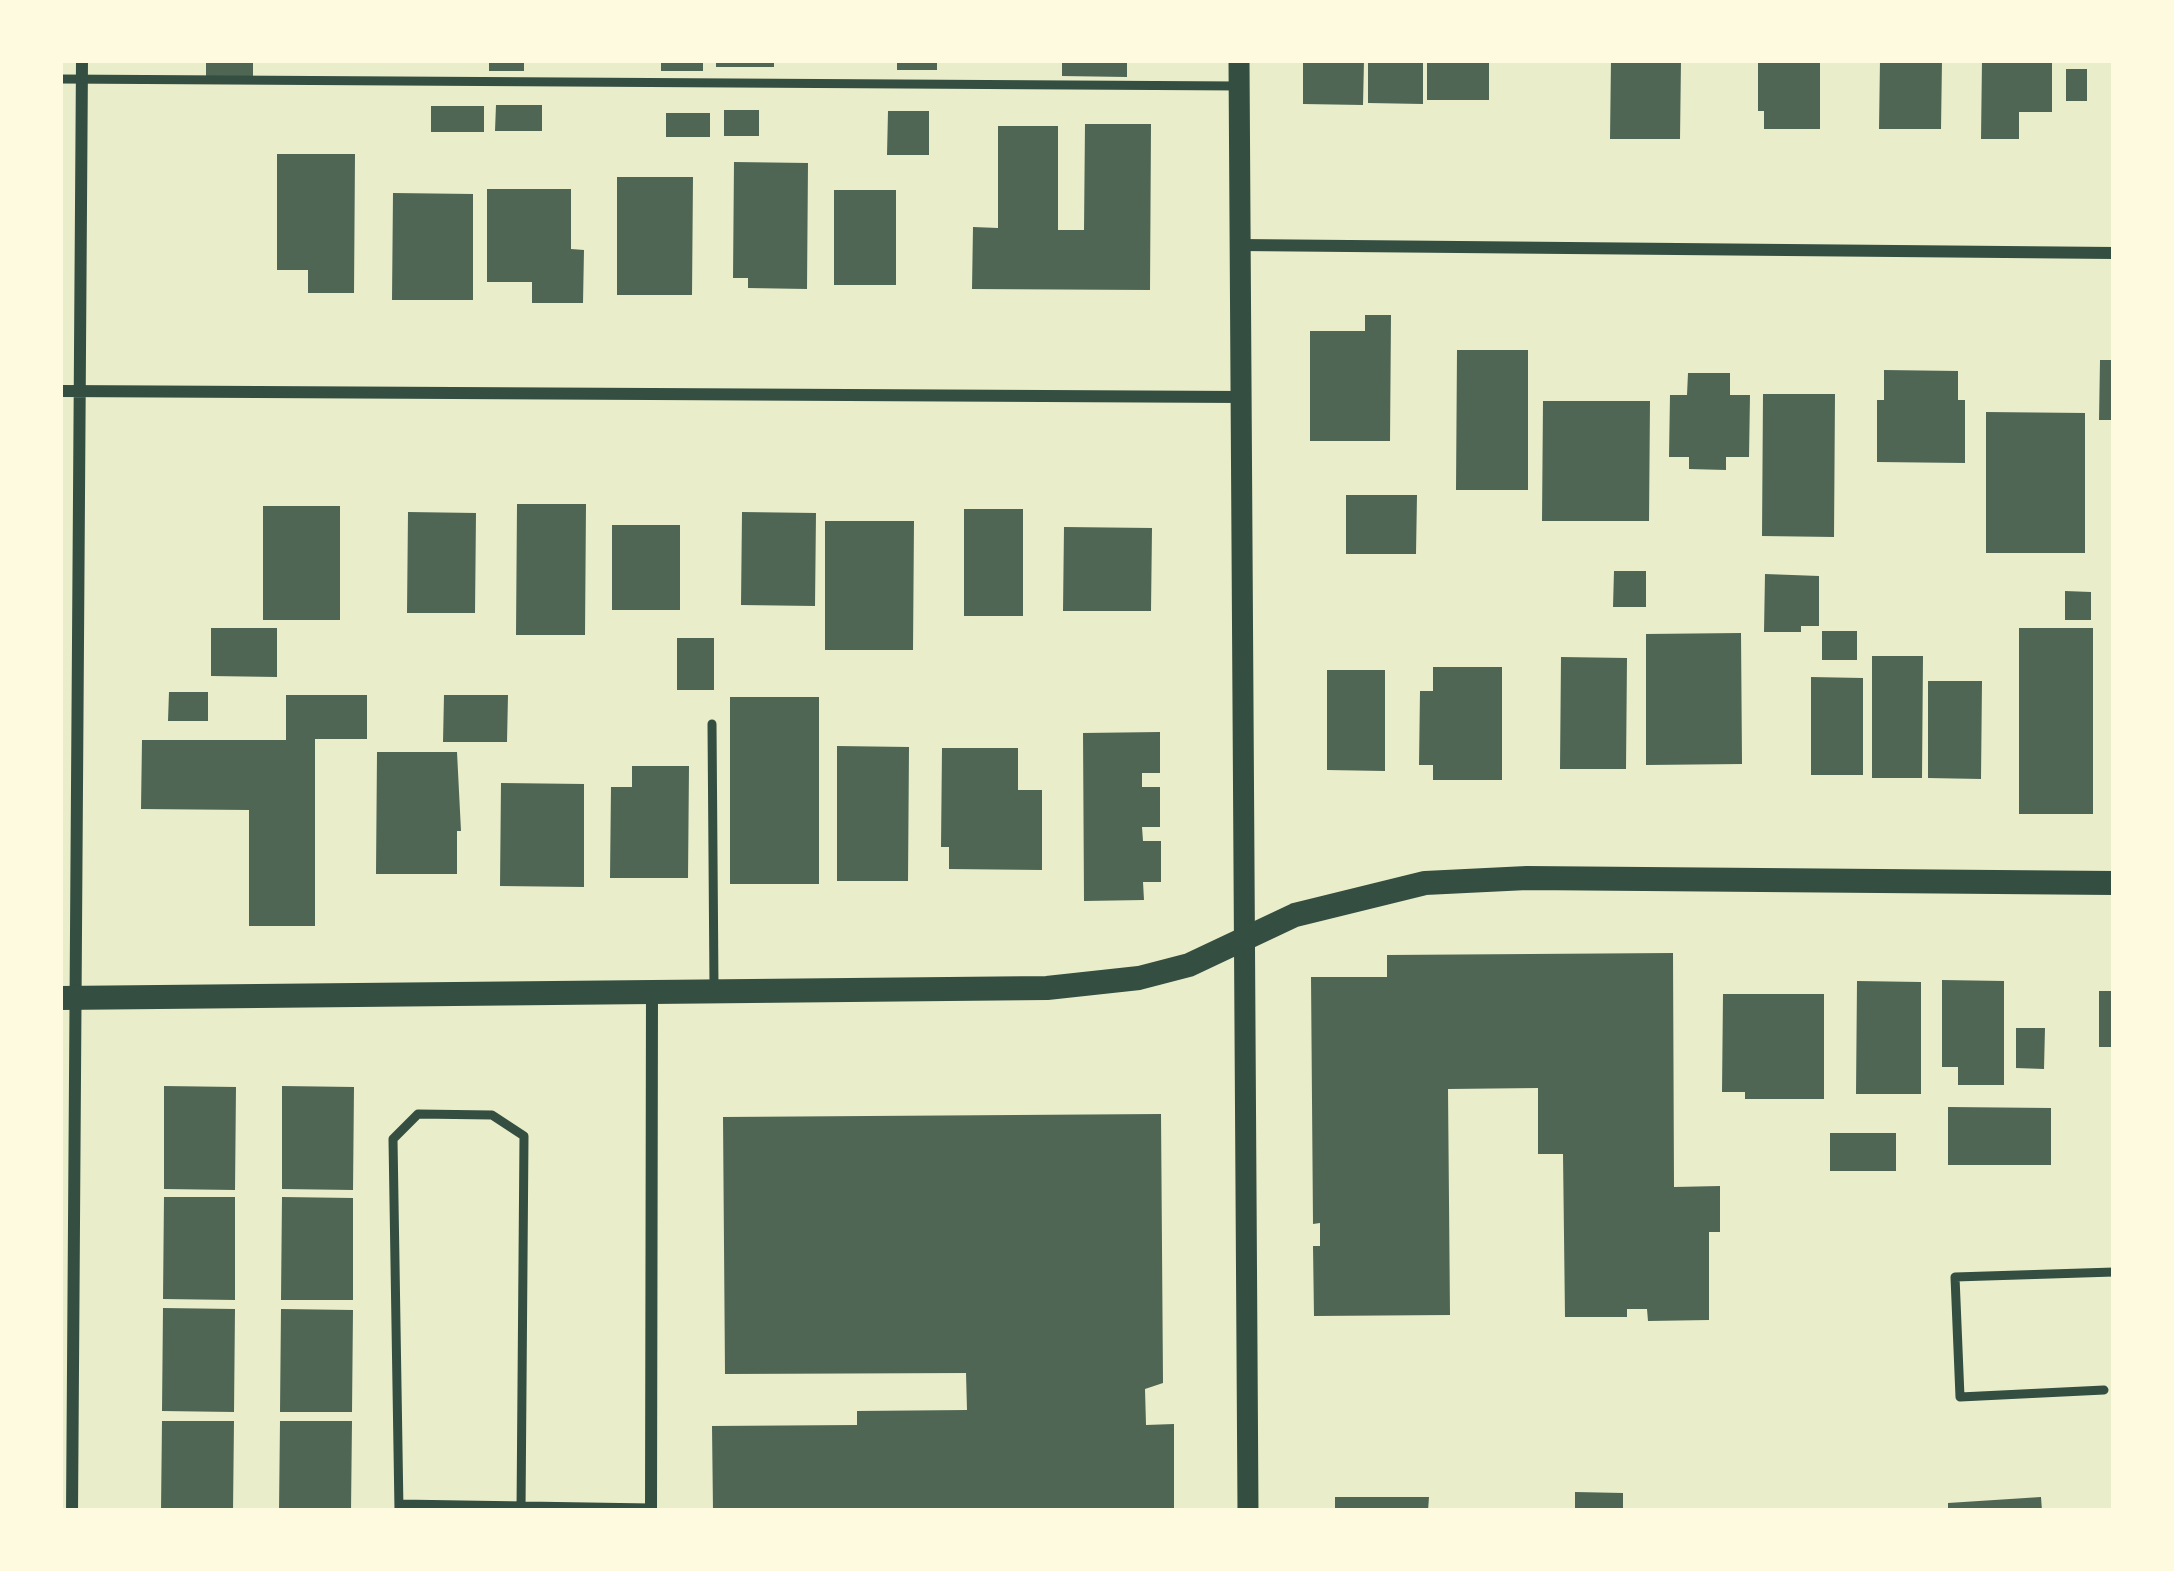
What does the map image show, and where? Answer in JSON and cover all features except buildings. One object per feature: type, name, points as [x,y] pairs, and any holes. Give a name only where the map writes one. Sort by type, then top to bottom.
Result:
[{"type":"main road","points":[[68,998],[975,990],[1098,984],[1189,965],[1295,915],[1425,884],[1527,878],[2114,883]]},
{"type":"street","points":[[72,1511],[66,1464],[68,998],[78,706],[82,60]]},
{"type":"street","points":[[1239,60],[1248,1511]]},
{"type":"street","points":[[1240,245],[2114,253]]},
{"type":"street","points":[[60,391],[1241,397]]},
{"type":"street","points":[[651,1510],[652,992]]},
{"type":"lane","points":[[60,79],[1239,86]]},
{"type":"lane","points":[[60,706],[78,706]]},
{"type":"lane","points":[[712,724],[714,992]]},
{"type":"lane","points":[[521,1509],[524,1136],[492,1115],[418,1114],[393,1138],[399,1507],[521,1509],[651,1510]]},
{"type":"lane","points":[[2104,1390],[1960,1397],[1955,1277],[2114,1272]]}]
